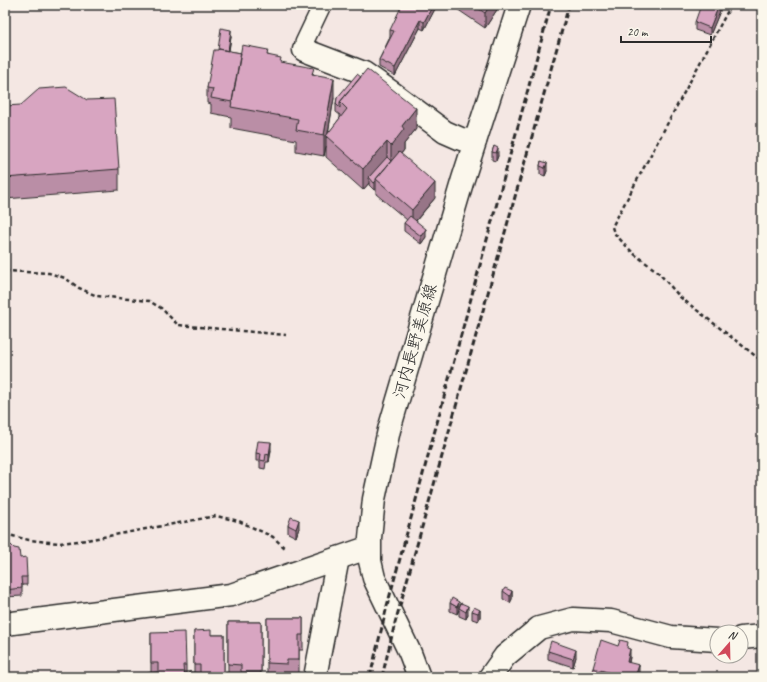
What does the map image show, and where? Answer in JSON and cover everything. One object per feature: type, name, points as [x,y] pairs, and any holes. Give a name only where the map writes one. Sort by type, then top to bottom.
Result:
[{"type":"street","name":"河内長野美原線","points":[[419,677],[410,653],[374,578],[370,561],[370,538],[374,499],[389,430],[475,141],[519,5]]},
{"type":"street","points":[[304,50],[364,73],[445,132],[461,139],[475,141]]},
{"type":"street","points":[[5,624],[231,595],[370,547]]},
{"type":"street","points":[[314,677],[338,558]]},
{"type":"street","points":[[490,677],[505,656],[539,628],[573,619],[611,621],[671,637],[709,639]]},
{"type":"street","points":[[749,637],[762,636]]},
{"type":"lane","points":[[304,50],[304,43],[322,5]]},
{"type":"path","points":[[731,5],[612,228],[614,233],[633,252],[658,272],[680,297],[762,361]]},
{"type":"path","points":[[5,271],[49,273],[65,278],[79,288],[97,296],[149,301],[161,308],[178,325],[286,335]]},
{"type":"path","points":[[5,534],[30,540],[59,543],[87,540],[216,516],[239,521],[272,537],[289,550]]},
{"type":"building","points":[[402,5],[433,5],[424,22],[420,20],[395,68],[379,60],[394,31],[390,30]]},
{"type":"building","points":[[473,5],[490,5],[485,13]]},
{"type":"building","points":[[701,5],[719,5],[710,28],[695,22]]},
{"type":"building","points":[[221,28],[231,30],[228,51],[218,50]]},
{"type":"building","points":[[242,45],[268,50],[267,55],[281,58],[280,62],[314,68],[312,74],[334,78],[324,135],[296,130],[298,119],[231,107]]},
{"type":"building","points":[[219,49],[241,53],[232,102],[211,98],[213,89],[207,88],[214,50]]},
{"type":"building","points":[[367,69],[416,108],[402,126],[404,129],[391,146],[387,142],[363,169],[326,136],[347,109],[340,102]]},
{"type":"building","points":[[357,74],[361,77],[340,102],[340,108],[336,104],[337,98]]},
{"type":"building","points":[[66,87],[87,100],[114,99],[119,169],[5,178],[5,106],[21,105],[39,89]]},
{"type":"building","points":[[494,146],[498,148],[496,153],[492,152]]},
{"type":"building","points":[[399,152],[435,183],[412,210],[376,179]]},
{"type":"building","points":[[387,157],[391,161],[374,183],[369,177]]},
{"type":"building","points":[[541,161],[547,163],[545,168],[540,166]]},
{"type":"building","points":[[410,216],[426,229],[421,236],[404,223]]},
{"type":"building","points":[[258,441],[271,442],[269,455],[266,454],[265,461],[260,460],[261,454],[256,453]]},
{"type":"building","points":[[291,517],[299,520],[296,529],[288,525]]},
{"type":"building","points":[[11,545],[14,548],[19,549],[20,558],[26,557],[27,577],[21,577],[22,588],[5,590],[5,546]]},
{"type":"building","points":[[505,588],[512,591],[510,596],[503,591]]},
{"type":"building","points":[[452,598],[459,602],[457,607],[450,603]]},
{"type":"building","points":[[461,603],[468,606],[466,612],[459,608]]},
{"type":"building","points":[[474,607],[480,610],[478,613],[472,611]]},
{"type":"building","points":[[267,618],[303,618],[303,635],[299,635],[299,660],[287,660],[287,664],[267,663]]},
{"type":"building","points":[[228,622],[261,622],[261,672],[241,672],[241,665],[228,664]]},
{"type":"building","points":[[211,630],[211,635],[224,635],[224,676],[200,675],[200,665],[194,665],[194,631]]},
{"type":"building","points":[[185,632],[186,665],[183,665],[184,677],[158,677],[158,663],[151,663],[151,633]]},
{"type":"building","points":[[601,640],[618,646],[620,640],[628,642],[627,648],[630,649],[627,662],[639,665],[635,677],[625,677],[593,668]]},
{"type":"building","points":[[551,641],[576,650],[573,659],[548,651]]},
{"type":"building","points":[[157,672],[157,677],[148,677],[148,673]]},
{"type":"building","points":[[189,672],[198,673],[198,677],[188,677]]},
{"type":"building","points":[[277,674],[277,677],[264,677],[264,675]]},
{"type":"railway","points":[[370,677],[387,606],[551,5]]},
{"type":"railway","points":[[382,677],[395,623],[569,5]]}]
